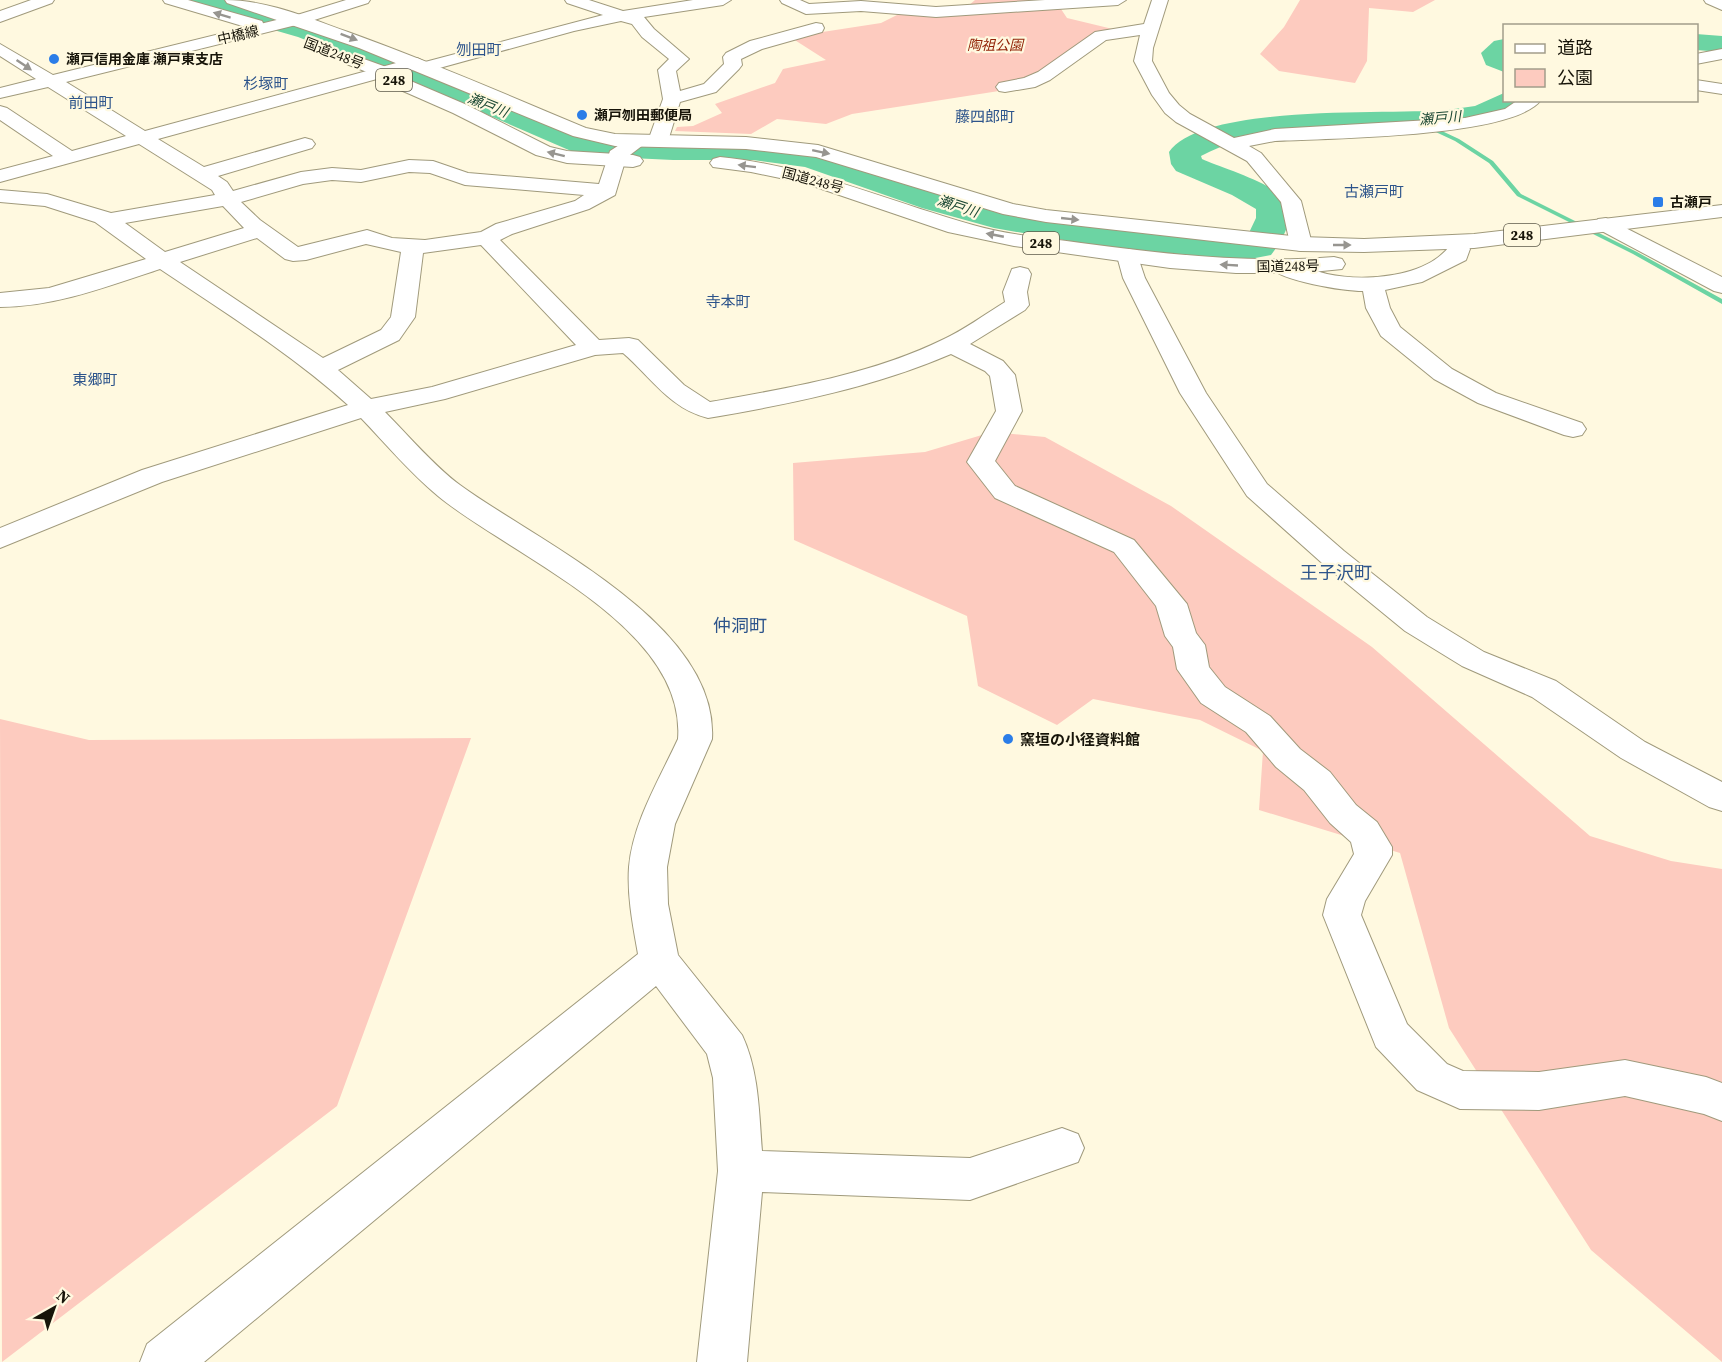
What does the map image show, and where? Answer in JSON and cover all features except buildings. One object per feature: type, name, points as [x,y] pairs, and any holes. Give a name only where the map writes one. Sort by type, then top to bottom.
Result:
[{"type":"main road","points":[[0,17],[46,0]]},
{"type":"main road","name":"国道248号","points":[[171,0],[271,27],[297,40]]},
{"type":"main road","name":"国道248号","points":[[233,0],[299,20],[597,137],[636,142],[746,143],[818,151],[1010,210],[1046,216],[1292,243],[1384,245],[1448,240],[1467,245]]},
{"type":"main road","name":"中橋線","points":[[0,93],[299,20],[362,0]]},
{"type":"main road","points":[[573,0],[638,21],[648,33],[680,59],[667,70],[672,99],[658,141]]},
{"type":"main road","points":[[0,176],[387,71],[622,16],[723,0]]},
{"type":"main road","points":[[788,0],[806,9],[861,6],[936,12],[1118,0]]},
{"type":"main road","points":[[1160,0],[1144,48],[1143,61],[1150,76],[1172,109],[1204,130],[1254,157],[1292,201],[1292,243]]},
{"type":"main road","points":[[1712,0],[1722,5]]},
{"type":"main road","points":[[672,99],[710,88],[733,65],[732,57],[756,45],[816,28]]},
{"type":"main road","points":[[1005,87],[1029,83],[1044,76],[1101,36],[1150,28]]},
{"type":"main road","points":[[0,49],[220,186],[227,200],[259,231],[293,254],[306,253],[358,237],[413,246],[486,238],[504,229],[582,205],[608,191],[616,158],[636,142]]},
{"type":"main road","name":"国道248号","points":[[338,54],[387,71],[393,80],[543,151],[567,157],[733,164],[785,171],[829,183],[957,228],[1128,256],[1228,266],[1325,265],[1569,229],[1722,211]]},
{"type":"main road","points":[[1698,59],[1722,54]]},
{"type":"main road","points":[[1698,85],[1722,89]]},
{"type":"main road","points":[[1231,143],[1275,135],[1465,124],[1511,113],[1529,102]]},
{"type":"main road","points":[[0,112],[68,157]]},
{"type":"main road","points":[[202,174],[305,144]]},
{"type":"main road","points":[[107,220],[227,200],[301,178],[333,174],[361,176],[409,166],[434,167],[465,179],[608,191]]},
{"type":"main road","points":[[0,196],[47,200],[107,220],[163,261],[280,338],[321,368],[366,408],[448,490],[606,594],[650,635],[677,671],[693,706],[696,725],[695,739],[657,824],[648,867],[650,904],[659,960],[727,1048],[734,1078],[741,1171],[722,1362]]},
{"type":"main road","points":[[1599,225],[1722,286]]},
{"type":"main road","points":[[0,300],[44,298],[163,261],[213,242],[259,231]]},
{"type":"main road","points":[[486,238],[593,348]]},
{"type":"main road","points":[[1281,267],[1304,275],[1373,286],[1427,274],[1458,255],[1467,245]]},
{"type":"main road","points":[[321,368],[390,335],[403,317],[413,246]]},
{"type":"main road","points":[[1128,256],[1134,278],[1193,393],[1257,490],[1416,624],[1473,659],[1544,689],[1633,750],[1722,798]]},
{"type":"main road","points":[[0,539],[152,476],[366,408],[436,394],[593,348],[629,345],[679,394],[695,406],[708,410],[793,394],[900,366],[952,345],[1017,305],[1015,292],[1020,274]]},
{"type":"main road","points":[[1373,286],[1378,308],[1390,331],[1443,374],[1487,398],[1574,429]]},
{"type":"main road","points":[[952,345],[994,366],[1002,375],[1009,411],[981,462],[1005,492],[1124,546],[1172,604],[1181,636],[1189,645],[1193,669],[1214,695],[1258,724],[1288,758],[1317,781],[1342,814],[1364,832],[1373,847],[1373,855],[1346,900],[1342,915],[1390,1035],[1431,1077],[1460,1090],[1528,1091],[1626,1078],[1706,1096],[1722,1102]]},
{"type":"main road","points":[[165,1362],[659,960]]},
{"type":"main road","points":[[741,1171],[970,1179],[1062,1148]]},
{"type":"green space","name":"陶祖公園","points":[[975,0],[1097,0],[1057,3],[1067,18],[1121,31],[1018,88],[852,114],[826,124],[777,119],[751,134],[675,131],[677,127],[693,126],[722,113],[715,104],[775,83],[783,69],[826,60],[790,37],[881,23],[903,12],[961,12]]},
{"type":"green space","points":[[1300,0],[1435,0],[1413,12],[1369,8],[1367,61],[1355,83],[1279,71],[1260,54],[1284,27]]},
{"type":"green space","points":[[992,432],[1045,437],[1171,506],[1372,647],[1590,836],[1671,861],[1722,869],[1722,1362],[1591,1250],[1449,1028],[1400,853],[1259,810],[1263,751],[1200,720],[1093,699],[1057,725],[978,686],[967,616],[794,540],[793,463],[925,452]]},
{"type":"green space","points":[[0,719],[89,740],[471,738],[337,1106],[2,1362]]},
{"type":"waterway","name":"瀬戸川","points":[[197,0],[307,31],[415,73],[589,147],[673,151],[753,151],[808,158],[855,172],[934,201],[994,218],[1121,240],[1229,252],[1259,248],[1273,218],[1273,206],[1255,193],[1187,164],[1185,152],[1210,139],[1269,125],[1447,119],[1482,114],[1510,102]]},
{"type":"waterway","name":"瀬戸川","points":[[1698,42],[1722,44]]},
{"type":"waterway","name":"瀬戸川","points":[[1503,48],[1495,53],[1496,59],[1503,63]]},
{"type":"waterway","points":[[1427,126],[1457,140],[1491,162],[1519,195],[1635,253],[1722,302]]},
{"type":"place","name":"瀬戸信用金庫 瀬戸東支店","points":[[54,59]]},
{"type":"place","name":"瀬戸刎田郵便局","points":[[582,115]]},
{"type":"place","name":"古瀬戸","points":[[1658,202]]},
{"type":"place","name":"窯垣の小径資料館","points":[[1008,739]]},
{"type":"district","name":"刎田町","points":[[479,49]]},
{"type":"district","name":"杉塚町","points":[[266,83]]},
{"type":"district","name":"前田町","points":[[91,102]]},
{"type":"district","name":"藤四郎町","points":[[985,116]]},
{"type":"district","name":"古瀬戸町","points":[[1374,191]]},
{"type":"district","name":"寺本町","points":[[728,301]]},
{"type":"district","name":"東郷町","points":[[95,379]]},
{"type":"district","name":"王子沢町","points":[[1336,572]]},
{"type":"district","name":"仲洞町","points":[[740,625]]}]
